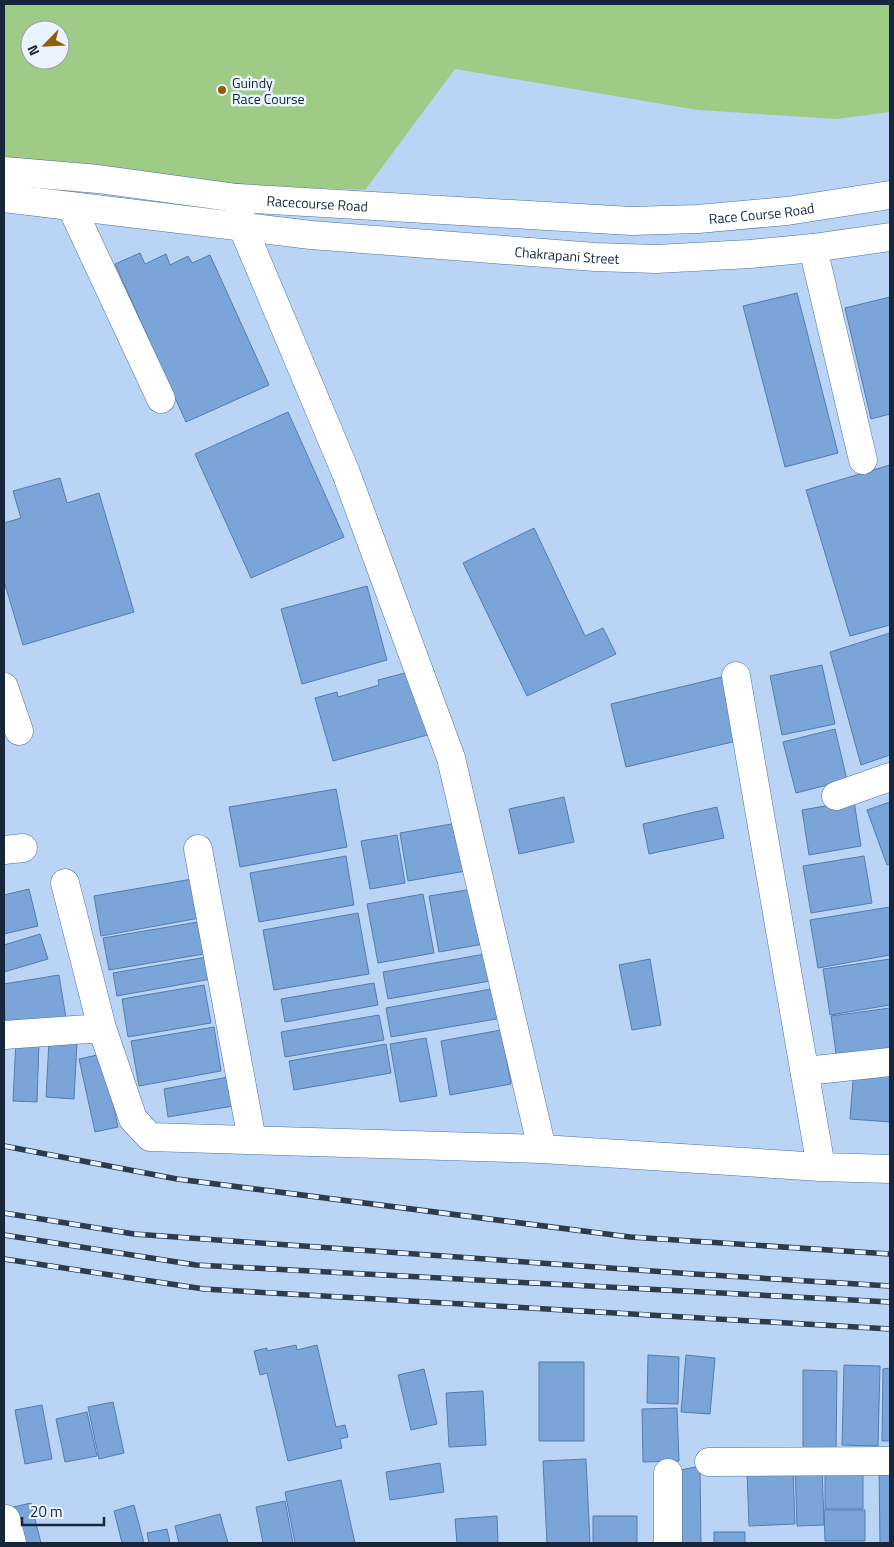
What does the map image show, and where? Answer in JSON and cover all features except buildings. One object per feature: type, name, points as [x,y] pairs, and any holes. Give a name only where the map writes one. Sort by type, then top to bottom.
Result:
[{"type":"street","name":"Racecourse Road","points":[[4,171],[98,179],[237,198],[631,221]]},
{"type":"street","name":"Race Course Road","points":[[631,221],[698,220],[787,211],[890,195]]},
{"type":"street","points":[[4,198],[243,228]]},
{"type":"street","points":[[237,198],[243,228],[346,473],[451,758],[542,1149]]},
{"type":"street","points":[[71,206],[161,399]]},
{"type":"street","name":"Chakrapani Street","points":[[243,228],[595,257],[656,259],[814,248],[890,237]]},
{"type":"street","points":[[814,248],[863,460]]},
{"type":"street","points":[[736,676],[806,1071],[821,1167]]},
{"type":"street","points":[[4,686],[19,731]]},
{"type":"street","points":[[836,796],[890,777]]},
{"type":"street","points":[[198,849],[252,1140]]},
{"type":"street","points":[[65,883],[102,1028],[133,1119],[150,1136],[542,1149],[821,1167],[890,1169]]},
{"type":"street","points":[[4,1035],[102,1028]]},
{"type":"street","points":[[806,1071],[890,1062]]},
{"type":"street","points":[[709,1462],[890,1461]]},
{"type":"street","points":[[668,1473],[668,1543]]},
{"type":"green space","name":"Guindy Race Course","points":[[4,4],[890,4],[890,112],[836,119],[698,110],[455,69],[365,190],[4,176]]},
{"type":"railway","points":[[4,1146],[177,1179],[630,1237],[890,1254]]},
{"type":"railway","points":[[4,1213],[134,1234],[890,1286]]},
{"type":"railway","points":[[4,1235],[196,1265],[890,1302]]},
{"type":"railway","points":[[4,1259],[204,1289],[890,1329]]},
{"type":"place","name":"Guindy Race Course","points":[[222,90]]}]
